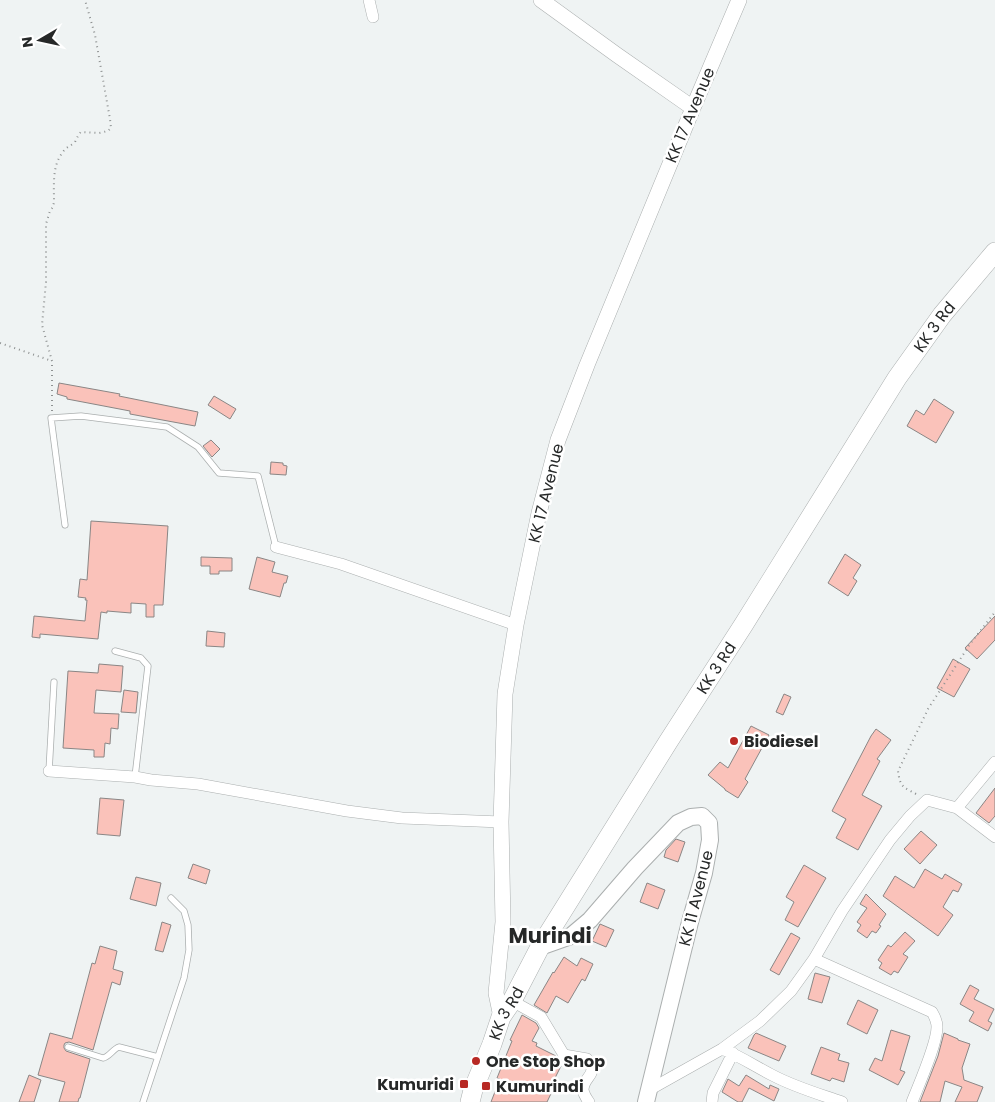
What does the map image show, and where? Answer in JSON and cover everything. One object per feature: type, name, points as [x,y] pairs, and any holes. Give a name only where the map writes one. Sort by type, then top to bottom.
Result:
[{"type":"highway","name":"KK 3 Rd","points":[[470,1102],[501,1017],[512,1001],[540,947],[897,378],[942,315],[995,252]]},
{"type":"main road","name":"KK 11 Avenue","points":[[540,947],[572,936],[590,920],[634,868],[678,823],[691,817],[702,816],[709,823],[710,840],[704,872],[648,1096]]},
{"type":"street","points":[[369,0],[373,17]]},
{"type":"street","points":[[541,0],[693,108]]},
{"type":"street","name":"KK 17 Avenue","points":[[501,1017],[496,993],[503,922],[501,822],[505,694],[516,625],[539,513],[558,440],[587,365],[739,0]]},
{"type":"street","points":[[276,547],[341,564],[516,625]]},
{"type":"street","points":[[957,808],[995,762]]},
{"type":"street","points":[[50,771],[198,784],[347,811],[402,818],[501,822]]},
{"type":"street","points":[[648,1096],[728,1051],[791,991],[814,959],[842,911],[890,840],[910,816],[927,800],[957,808],[995,837]]},
{"type":"street","points":[[814,959],[932,1012],[936,1020],[937,1029],[912,1102]]},
{"type":"street","points":[[512,1001],[541,1017],[564,1055],[587,1060],[591,1065],[591,1074],[584,1084],[583,1090],[588,1102]]},
{"type":"street","points":[[712,1102],[713,1093],[728,1051]]},
{"type":"street","points":[[728,1051],[795,1086],[842,1102]]},
{"type":"lane","points":[[65,525],[51,418],[81,416],[167,428],[198,447],[219,473],[258,476],[276,547]]},
{"type":"lane","points":[[115,651],[141,658],[148,666],[135,777]]},
{"type":"lane","points":[[50,771],[54,682]]},
{"type":"lane","points":[[143,1102],[184,978],[189,950],[188,925],[184,911],[171,898]]},
{"type":"lane","points":[[68,1047],[103,1058],[119,1047],[158,1057]]},
{"type":"path","points":[[51,418],[52,361],[42,325],[46,282],[46,224],[54,202],[55,168],[64,150],[73,144],[81,132],[108,132],[111,128],[95,35],[85,0]]},
{"type":"path","points":[[0,343],[52,361]]},
{"type":"path","points":[[927,800],[903,788],[899,782],[898,771],[928,708],[970,644],[995,612]]},
{"type":"building","points":[[59,383],[120,394],[119,396],[198,412],[195,426],[130,414],[130,411],[67,399],[67,397],[57,394]]},
{"type":"building","points":[[214,396],[236,409],[230,419],[208,405]]},
{"type":"building","points":[[934,399],[954,412],[936,443],[907,426],[916,410],[924,415]]},
{"type":"building","points":[[211,440],[220,449],[212,457],[203,446]]},
{"type":"building","points":[[271,462],[283,463],[283,465],[287,466],[286,475],[270,474]]},
{"type":"building","points":[[91,521],[168,526],[163,605],[154,605],[154,617],[146,617],[146,604],[131,603],[131,613],[101,612],[98,639],[40,634],[40,638],[32,637],[34,616],[85,621],[87,600],[85,600],[86,598],[78,597],[80,579],[87,580]]},
{"type":"building","points":[[845,554],[861,565],[853,578],[857,581],[848,596],[828,583]]},
{"type":"building","points":[[201,557],[232,558],[232,571],[219,571],[219,574],[210,574],[210,566],[201,566]]},
{"type":"building","points":[[257,557],[275,562],[272,572],[288,576],[280,597],[249,589]]},
{"type":"building","points":[[995,616],[995,640],[977,659],[965,648]]},
{"type":"building","points":[[207,631],[225,633],[224,647],[206,646]]},
{"type":"building","points":[[953,659],[970,669],[954,697],[937,688]]},
{"type":"building","points":[[99,664],[123,666],[121,692],[96,690],[94,713],[119,714],[118,729],[111,728],[110,744],[105,743],[104,757],[94,757],[94,750],[63,748],[68,671],[98,673]]},
{"type":"building","points":[[124,690],[138,692],[136,713],[121,712]]},
{"type":"building","points":[[784,694],[791,697],[783,715],[776,712]]},
{"type":"building","points":[[751,726],[769,735],[745,779],[748,782],[738,798],[725,790],[708,775],[720,762],[728,768]]},
{"type":"building","points":[[876,729],[891,740],[877,759],[880,761],[862,795],[882,806],[858,850],[836,838],[846,819],[832,811]]},
{"type":"building","points":[[995,788],[995,816],[989,823],[976,813]]},
{"type":"building","points":[[100,798],[124,800],[120,836],[97,834]]},
{"type":"building","points":[[921,831],[937,845],[920,864],[904,849]]},
{"type":"building","points":[[676,839],[685,842],[678,862],[664,857],[666,850]]},
{"type":"building","points":[[193,864],[210,870],[206,884],[188,878]]},
{"type":"building","points":[[804,865],[826,878],[798,927],[785,920],[794,902],[786,897]]},
{"type":"building","points":[[925,869],[942,879],[945,874],[962,884],[958,892],[953,890],[943,907],[953,915],[938,936],[883,896],[895,876],[914,888]]},
{"type":"building","points":[[136,877],[161,883],[156,906],[130,899]]},
{"type":"building","points":[[647,883],[665,890],[658,909],[640,902]]},
{"type":"building","points":[[866,894],[886,914],[876,933],[872,931],[867,938],[857,931],[861,925],[857,922],[867,908],[860,904]]},
{"type":"building","points":[[162,922],[171,925],[163,952],[155,950]]},
{"type":"building","points":[[600,924],[614,930],[606,947],[592,941]]},
{"type":"building","points":[[905,932],[915,941],[903,954],[908,957],[898,973],[894,971],[891,975],[879,968],[882,963],[878,960],[888,945],[891,947]]},
{"type":"building","points":[[791,933],[800,938],[779,975],[770,970]]},
{"type":"building","points":[[100,946],[117,951],[113,969],[123,972],[120,985],[112,982],[93,1050],[69,1042],[65,1043],[64,1048],[66,1051],[90,1059],[78,1102],[59,1102],[65,1082],[38,1075],[50,1033],[72,1039],[92,963],[95,964]]},
{"type":"building","points":[[564,957],[577,966],[581,958],[593,964],[585,981],[582,979],[568,1003],[556,996],[547,1013],[534,1005]]},
{"type":"building","points":[[815,973],[830,977],[822,1003],[808,999]]},
{"type":"building","points":[[970,985],[979,990],[974,999],[994,1009],[988,1021],[992,1023],[988,1031],[969,1021],[974,1012],[960,1004]]},
{"type":"building","points":[[858,1000],[878,1010],[867,1034],[847,1024]]},
{"type":"building","points":[[522,1015],[536,1023],[539,1028],[532,1041],[537,1043],[536,1046],[556,1056],[557,1058],[554,1062],[561,1066],[554,1080],[557,1081],[547,1102],[491,1102],[500,1079],[497,1078],[512,1041],[510,1040]]},
{"type":"building","points":[[891,1030],[910,1036],[900,1070],[905,1072],[898,1085],[869,1070],[875,1058],[882,1061]]},
{"type":"building","points":[[756,1033],[786,1046],[779,1061],[748,1048]]},
{"type":"building","points":[[944,1033],[970,1044],[962,1068],[964,1080],[983,1087],[977,1102],[955,1102],[962,1087],[945,1081],[940,1102],[920,1102],[938,1056]]},
{"type":"building","points":[[821,1047],[840,1054],[838,1060],[849,1063],[844,1082],[832,1078],[830,1081],[811,1074]]},
{"type":"building","points":[[29,1075],[41,1080],[34,1102],[19,1102]]},
{"type":"building","points":[[746,1075],[769,1089],[770,1085],[779,1089],[774,1101],[749,1088],[742,1102],[738,1102],[722,1092],[728,1079],[739,1086]]},
{"type":"place","name":"Biodiesel","points":[[734,741]]},
{"type":"place","name":"One Stop Shop","points":[[476,1061]]},
{"type":"place","name":"Kumuridi","points":[[464,1084]]},
{"type":"place","name":"Kumurindi","points":[[486,1086]]},
{"type":"district","name":"Murindi","points":[[550,935]]}]
